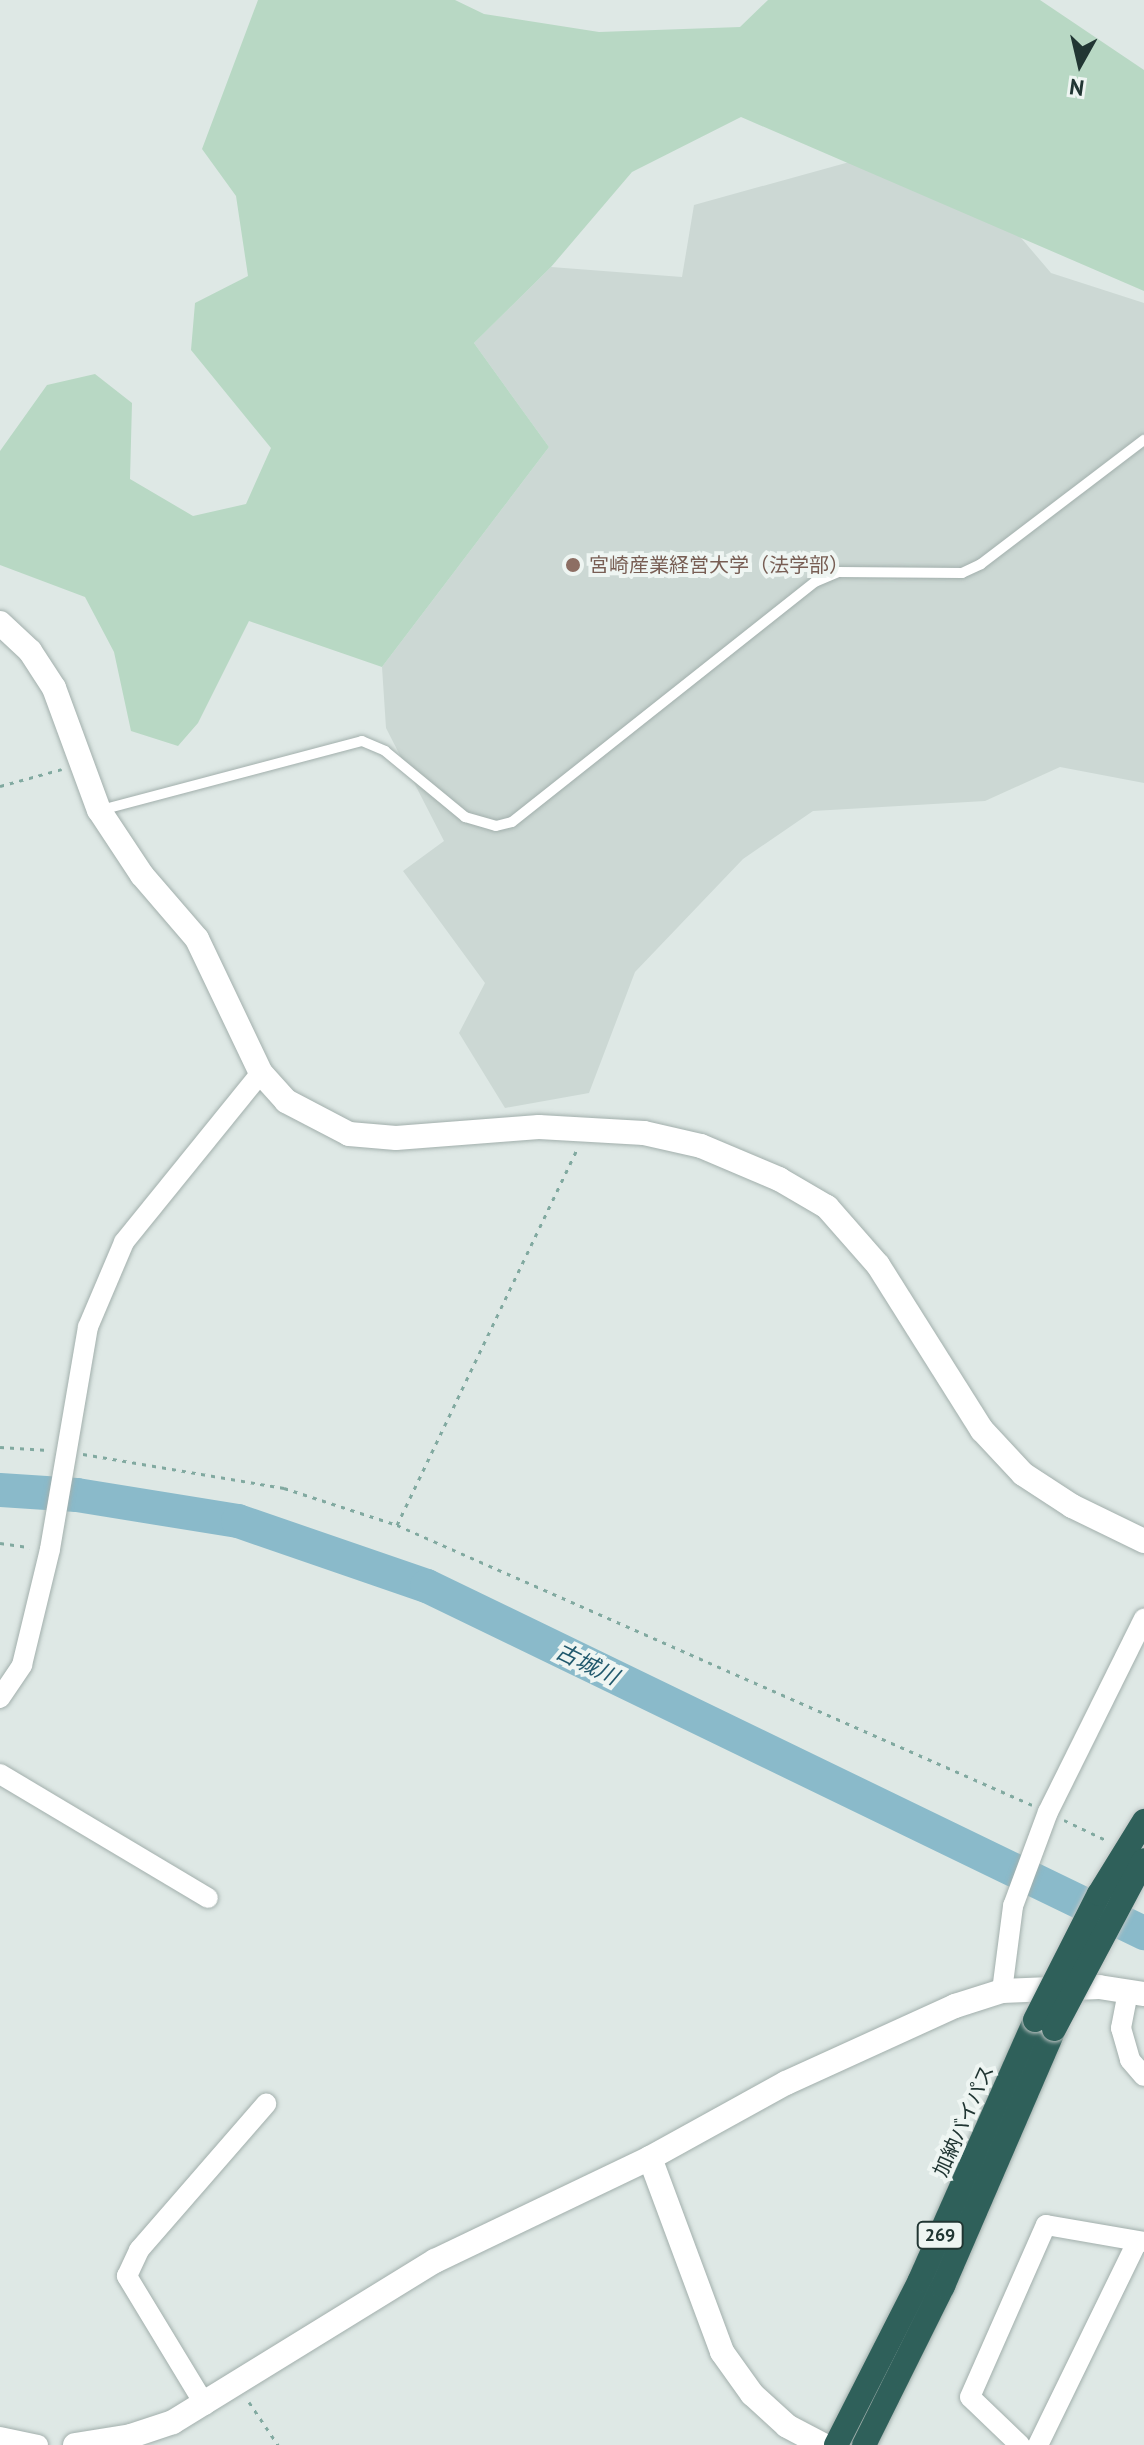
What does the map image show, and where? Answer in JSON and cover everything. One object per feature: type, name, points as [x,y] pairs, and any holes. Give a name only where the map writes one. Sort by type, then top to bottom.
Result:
[{"type":"highway","name":"加納バイパス","points":[[864,2445],[943,2286],[1044,2025],[1099,1894],[1144,1821]]},
{"type":"highway","name":"加納バイパス","points":[[836,2445],[1044,2025],[1144,1860]]},
{"type":"street","points":[[0,623],[30,651],[54,688],[99,810],[142,875],[197,939],[261,1073],[286,1101],[349,1134],[396,1138],[587,1126],[701,1146],[827,1207],[878,1265],[982,1430],[1023,1474],[1072,1506],[1144,1541]]},
{"type":"street","points":[[0,1698],[22,1665],[51,1543],[62,1457],[88,1327],[124,1242],[261,1073]]},
{"type":"street","points":[[1002,1991],[1013,1906],[1045,1821],[1144,1619]]},
{"type":"street","points":[[0,1774],[208,1898]]},
{"type":"street","points":[[75,2445],[131,2436],[205,2405],[435,2261],[650,2158],[786,2083],[955,2006],[1002,1991],[1099,1987],[1136,1993],[1121,2028],[1130,2060],[1144,2076]]},
{"type":"street","points":[[205,2405],[127,2276],[139,2250],[266,2104]]},
{"type":"street","points":[[650,2158],[722,2352],[752,2394],[787,2426],[823,2445]]},
{"type":"street","points":[[1020,2445],[970,2397],[1046,2225],[1141,2242],[1038,2445]]},
{"type":"street","points":[[0,2437],[38,2445]]},
{"type":"lane","points":[[99,810],[362,741],[385,751],[465,817],[496,826],[512,822],[815,582],[838,572],[962,573],[981,564],[1144,440]]},
{"type":"path","points":[[0,786],[80,765]]},
{"type":"path","points":[[397,1525],[587,1126]]},
{"type":"path","points":[[0,1447],[284,1488],[397,1525],[1045,1821],[1117,1845]]},
{"type":"path","points":[[0,1543],[51,1543]]},
{"type":"path","points":[[238,2385],[278,2445]]},
{"type":"shaded area","points":[[936,138],[1051,273],[1144,303],[1144,783],[1060,767],[985,801],[813,811],[743,859],[635,972],[589,1093],[505,1108],[459,1033],[485,983],[403,871],[444,841],[386,728],[382,667],[549,447],[474,343],[551,267],[682,277],[694,205]]},
{"type":"green space","points":[[258,0],[455,0],[484,14],[599,32],[740,27],[768,0],[1040,0],[1144,70],[1144,291],[741,117],[632,172],[551,267],[474,343],[549,447],[382,667],[249,621],[198,723],[178,746],[131,731],[114,652],[85,597],[0,565],[0,451],[47,385],[95,374],[132,403],[130,479],[193,516],[246,504],[271,448],[191,350],[195,303],[248,276],[236,196],[202,149]]},
{"type":"waterway","name":"古城川","points":[[0,1490],[77,1495],[238,1521],[427,1586],[1144,1933]]},
{"type":"place","name":"宮崎産業経営大学（法学部）","points":[[573,565]]}]
